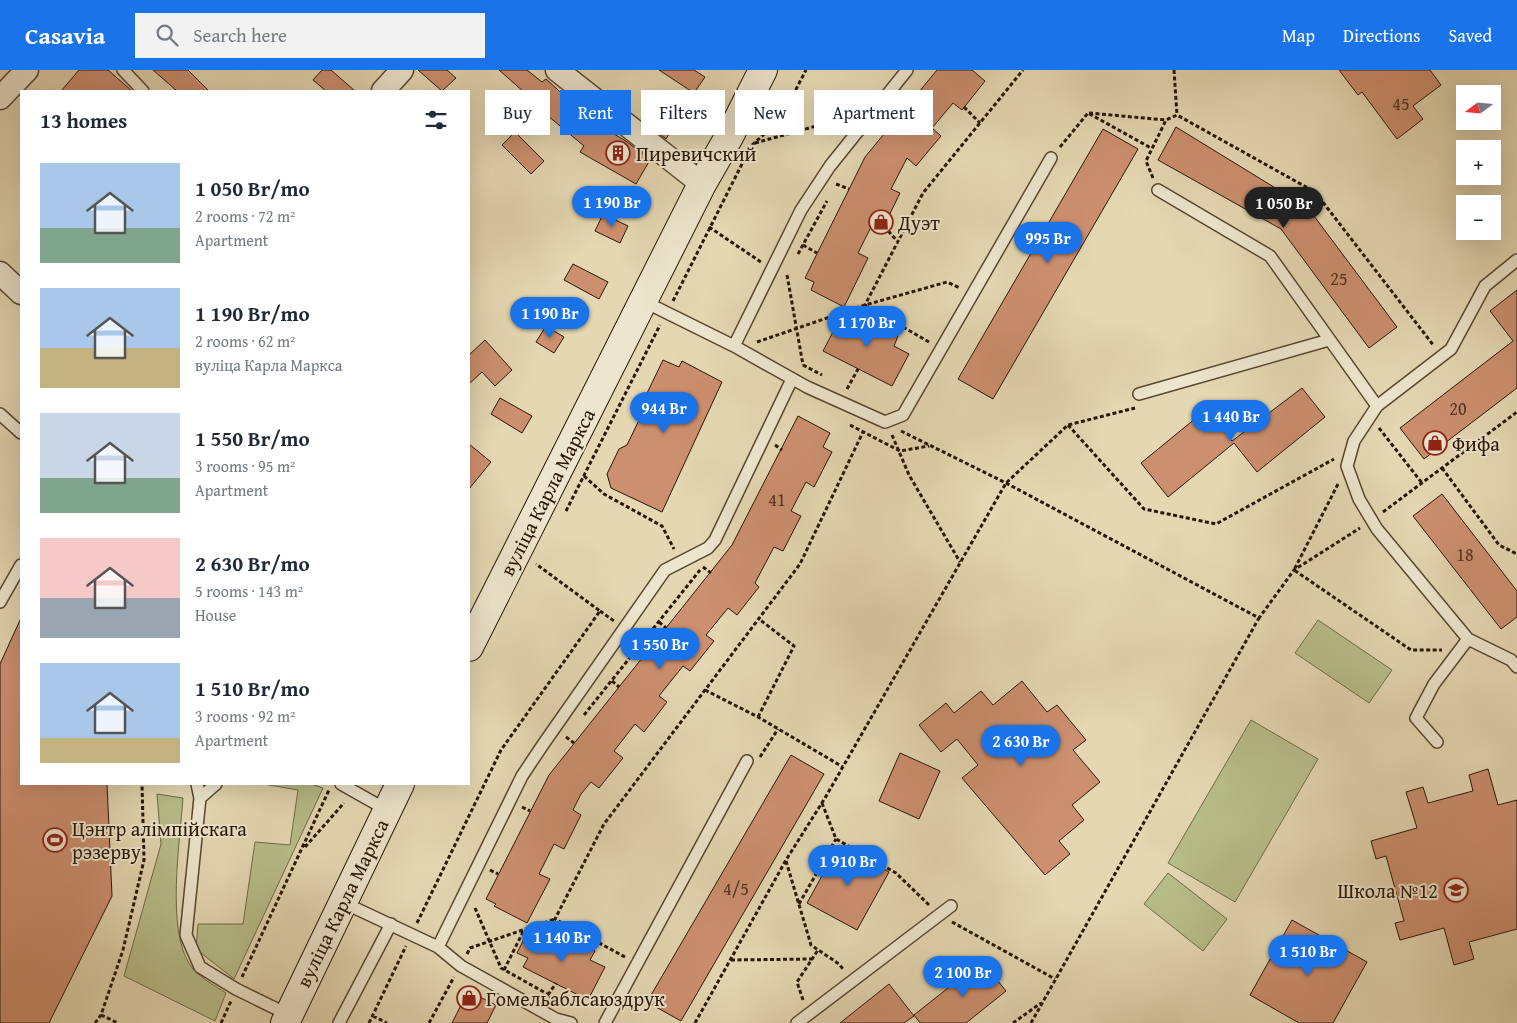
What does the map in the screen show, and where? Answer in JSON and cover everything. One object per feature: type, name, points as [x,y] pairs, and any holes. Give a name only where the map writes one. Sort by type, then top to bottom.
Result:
[{"type":"main road","name":"вуліца Карла Маркса","points":[[470,645],[655,307],[702,184],[730,135],[763,70]]},
{"type":"main road","name":"вуліца Карла Маркса","points":[[287,1019],[400,785]]},
{"type":"street","points":[[0,98],[27,70]]},
{"type":"street","points":[[384,90],[402,70]]},
{"type":"street","points":[[557,70],[702,184]]},
{"type":"street","points":[[0,273],[20,292]]},
{"type":"lane","points":[[123,70],[142,90]]},
{"type":"lane","points":[[891,90],[907,70]]},
{"type":"lane","points":[[736,347],[801,210],[830,166],[855,135]]},
{"type":"lane","points":[[655,307],[736,347],[807,387],[885,422],[903,416],[1051,158]]},
{"type":"lane","points":[[1158,190],[1270,256],[1377,406]]},
{"type":"lane","points":[[1517,260],[1485,286],[1451,349],[1377,406],[1354,441],[1347,466],[1359,499],[1372,520],[1468,640],[1511,660],[1517,666]]},
{"type":"lane","points":[[1139,394],[1329,340]]},
{"type":"lane","points":[[438,947],[522,776],[665,570],[708,548],[715,540],[792,379]]},
{"type":"lane","points":[[0,414],[20,432]]},
{"type":"lane","points":[[0,602],[5,585],[20,566]]},
{"type":"lane","points":[[1437,742],[1416,718],[1434,684],[1468,640]]},
{"type":"lane","points":[[605,1023],[747,761]]},
{"type":"lane","points":[[197,785],[200,798],[186,935],[200,967],[287,1019]]},
{"type":"lane","points":[[200,798],[215,785]]},
{"type":"lane","points":[[343,785],[387,810]]},
{"type":"lane","points":[[342,902],[438,947],[461,966],[548,1015],[571,1023]]},
{"type":"lane","points":[[798,1023],[951,906]]},
{"type":"lane","points":[[339,1023],[391,924]]},
{"type":"path","points":[[748,152],[753,144],[780,120],[806,70]]},
{"type":"path","points":[[865,305],[923,193],[1023,70]]},
{"type":"path","points":[[1174,70],[1177,115]]},
{"type":"path","points":[[964,107],[980,122]]},
{"type":"path","points":[[1088,113],[1166,120],[1177,115]]},
{"type":"path","points":[[1088,113],[1151,148]]},
{"type":"path","points":[[1051,158],[1088,113]]},
{"type":"path","points":[[1177,115],[1315,192],[1442,356]]},
{"type":"path","points":[[1158,190],[1146,161],[1166,120]]},
{"type":"path","points":[[753,144],[814,127]]},
{"type":"path","points":[[562,517],[584,476],[655,307],[709,227],[744,161]]},
{"type":"path","points":[[794,261],[840,176]]},
{"type":"path","points":[[836,184],[849,190]]},
{"type":"path","points":[[884,226],[898,242]]},
{"type":"path","points":[[709,227],[786,277]]},
{"type":"path","points":[[803,245],[817,253]]},
{"type":"path","points":[[790,269],[786,277],[807,387]]},
{"type":"path","points":[[736,347],[865,305],[947,282],[972,294]]},
{"type":"path","points":[[865,305],[929,343],[925,350]]},
{"type":"path","points":[[803,365],[825,377]]},
{"type":"path","points":[[848,389],[858,369]]},
{"type":"path","points":[[840,385],[856,394]]},
{"type":"path","points":[[695,1023],[786,860],[843,767],[1006,483],[1068,425],[1140,406],[1139,394]]},
{"type":"path","points":[[1294,570],[1372,520],[1517,412]]},
{"type":"path","points":[[1370,417],[1422,483]]},
{"type":"path","points":[[846,422],[900,452],[929,446]]},
{"type":"path","points":[[638,965],[555,918],[604,824],[800,564],[863,432],[885,422]]},
{"type":"path","points":[[885,422],[929,446],[1006,483],[1259,618]]},
{"type":"path","points":[[885,422],[909,475],[960,562]]},
{"type":"path","points":[[1068,425],[1144,509],[1216,524],[1352,450]]},
{"type":"path","points":[[1030,1023],[1259,618],[1294,570],[1347,466]]},
{"type":"path","points":[[1442,468],[1499,545],[1517,554]]},
{"type":"path","points":[[584,476],[604,494],[662,526],[680,561],[695,576]]},
{"type":"path","points":[[370,1023],[411,934],[501,750],[600,611],[536,566],[540,558]]},
{"type":"path","points":[[583,716],[708,560]]},
{"type":"path","points":[[703,566],[710,572]]},
{"type":"path","points":[[1294,570],[1411,650],[1460,650]]},
{"type":"path","points":[[758,717],[794,646],[759,619]]},
{"type":"path","points":[[659,622],[666,628]]},
{"type":"path","points":[[612,681],[619,687]]},
{"type":"path","points":[[705,690],[758,717],[843,767]]},
{"type":"path","points":[[747,761],[762,757],[778,729]]},
{"type":"path","points":[[561,744],[572,730]]},
{"type":"path","points":[[566,737],[574,743]]},
{"type":"path","points":[[94,1023],[101,1015],[123,950],[144,860],[142,785]]},
{"type":"path","points":[[221,1023],[332,785]]},
{"type":"path","points":[[301,851],[354,792]]},
{"type":"path","points":[[518,814],[526,799]]},
{"type":"path","points":[[822,802],[836,839],[896,873],[939,915],[1055,979]]},
{"type":"path","points":[[522,807],[530,811]]},
{"type":"path","points":[[799,904],[836,839]]},
{"type":"path","points":[[786,860],[811,945],[839,964],[851,982]]},
{"type":"path","points":[[486,878],[494,862]]},
{"type":"path","points":[[490,870],[498,874]]},
{"type":"path","points":[[473,904],[501,968],[551,996],[548,1015]]},
{"type":"path","points":[[504,970],[524,929]]},
{"type":"path","points":[[808,1015],[797,982],[818,950]]},
{"type":"path","points":[[730,960],[812,959]]},
{"type":"path","points":[[548,995],[556,984]]},
{"type":"path","points":[[1013,1023],[1042,1003]]},
{"type":"path","points":[[101,1015],[118,1023]]},
{"type":"path","points":[[373,1016],[387,1023]]},
{"type":"green space","points":[[1318,620],[1392,670],[1369,703],[1295,653]]},
{"type":"green space","points":[[1251,720],[1318,759],[1235,902],[1168,863]]},
{"type":"green space","points":[[269,785],[314,785],[323,788],[234,979],[196,949],[198,924],[243,924],[255,842],[290,845],[298,790]]},
{"type":"green space","points":[[157,794],[183,798],[176,885],[178,930],[183,949],[193,969],[226,993],[215,1021],[124,976],[161,844]]},
{"type":"green space","points":[[1168,873],[1227,919],[1203,951],[1144,904]]},
{"type":"building","points":[[79,70],[108,70],[131,90],[62,90]]},
{"type":"building","points":[[153,70],[188,70],[208,90],[176,90]]},
{"type":"building","points":[[322,70],[331,70],[354,90],[325,90],[313,80]]},
{"type":"building","points":[[418,70],[447,70],[456,78],[441,90]]},
{"type":"building","points":[[499,70],[527,70],[542,82],[546,79],[560,92],[560,126],[550,118],[550,90],[522,90]]},
{"type":"building","points":[[659,70],[694,70],[705,77],[696,90],[689,90]]},
{"type":"building","points":[[937,70],[972,70],[985,81],[962,110],[953,103],[933,127],[933,90],[920,90]]},
{"type":"building","points":[[1339,70],[1430,70],[1441,85],[1413,106],[1423,119],[1397,139],[1362,92],[1358,95]]},
{"type":"building","points":[[1176,127],[1308,208],[1397,327],[1369,348],[1281,229],[1158,160]]},
{"type":"building","points":[[933,129],[941,136],[916,166],[907,158],[891,189],[900,193],[883,228],[873,223],[858,253],[868,258],[844,307],[811,290],[814,282],[805,278],[865,157],[883,135],[933,135]]},
{"type":"building","points":[[1103,129],[1138,149],[993,399],[958,379]]},
{"type":"building","points":[[512,135],[518,135],[544,161],[531,174],[502,145]]},
{"type":"building","points":[[571,135],[616,135],[650,160],[636,184],[580,152],[584,146]]},
{"type":"building","points":[[603,214],[628,226],[620,243],[595,231]]},
{"type":"building","points":[[573,264],[608,282],[599,299],[564,280]]},
{"type":"building","points":[[1517,290],[1517,388],[1424,459],[1400,428],[1513,341],[1490,311]]},
{"type":"building","points":[[845,309],[898,336],[894,346],[909,354],[892,386],[823,351]]},
{"type":"building","points":[[546,326],[564,337],[554,353],[536,342]]},
{"type":"building","points":[[485,340],[512,370],[495,386],[482,372],[470,383],[470,354]]},
{"type":"building","points":[[663,360],[679,367],[682,361],[722,382],[662,512],[611,488],[607,474],[619,449],[627,445],[641,416],[637,414]]},
{"type":"building","points":[[1302,388],[1325,417],[1257,472],[1234,443],[1168,497],[1141,463],[1207,409],[1232,441]]},
{"type":"building","points":[[500,398],[532,416],[522,433],[491,414]]},
{"type":"building","points":[[798,416],[830,433],[823,447],[832,452],[814,487],[806,482],[791,511],[801,516],[783,551],[774,547],[755,583],[759,587],[737,615],[728,608],[706,635],[714,641],[690,671],[683,666],[659,696],[667,702],[644,732],[635,724],[614,751],[623,758],[599,788],[591,782],[581,794],[573,810],[581,815],[564,849],[554,844],[539,874],[550,879],[527,923],[494,906],[496,904],[486,899],[549,775],[732,545]]},
{"type":"building","points":[[470,445],[491,462],[470,488]]},
{"type":"building","points":[[1442,494],[1517,591],[1517,617],[1501,629],[1413,516]]},
{"type":"building","name":"Цэнтр алімпійскага рэзерву","points":[[20,620],[20,785],[107,785],[112,896],[49,1023],[0,1023],[0,664]]},
{"type":"building","points":[[1022,681],[1047,712],[1057,705],[1086,740],[1073,750],[1100,782],[1072,805],[1084,820],[1059,841],[1070,854],[1045,875],[962,778],[978,765],[957,739],[941,752],[919,725],[946,703],[954,713],[981,691],[993,705]]},
{"type":"building","points":[[900,753],[940,771],[919,819],[879,801]]},
{"type":"building","points":[[791,755],[824,774],[681,1021],[647,1002]]},
{"type":"building","name":"Школа №12","points":[[1488,769],[1498,805],[1517,800],[1517,929],[1469,942],[1474,959],[1454,965],[1444,928],[1400,940],[1395,923],[1404,921],[1386,856],[1376,859],[1371,841],[1417,828],[1406,792],[1423,787],[1428,803],[1473,791],[1469,775]]},
{"type":"building","points":[[839,845],[889,872],[857,930],[807,903]]},
{"type":"building","points":[[1292,920],[1367,962],[1333,1023],[1299,1023],[1250,995]]},
{"type":"building","points":[[529,929],[554,942],[559,933],[595,951],[590,960],[605,967],[588,1000],[523,967],[528,958],[517,953]]},
{"type":"building","points":[[982,961],[1006,991],[966,1023],[920,1023],[914,1015]]},
{"type":"building","points":[[889,984],[914,1016],[904,1023],[840,1023]]},
{"type":"building","points":[[468,991],[496,1005],[487,1023],[452,1023]]},
{"type":"place","name":"Пиревичский","points":[[618,153]]},
{"type":"place","name":"Дуэт","points":[[881,222]]},
{"type":"place","name":"Фифа","points":[[1435,443]]},
{"type":"place","name":"Цэнтр алімпійскага рэзерву","points":[[55,840]]},
{"type":"place","name":"Школа №12","points":[[1456,890]]},
{"type":"place","name":"Гомельаблсаюздрук","points":[[469,998]]}]
